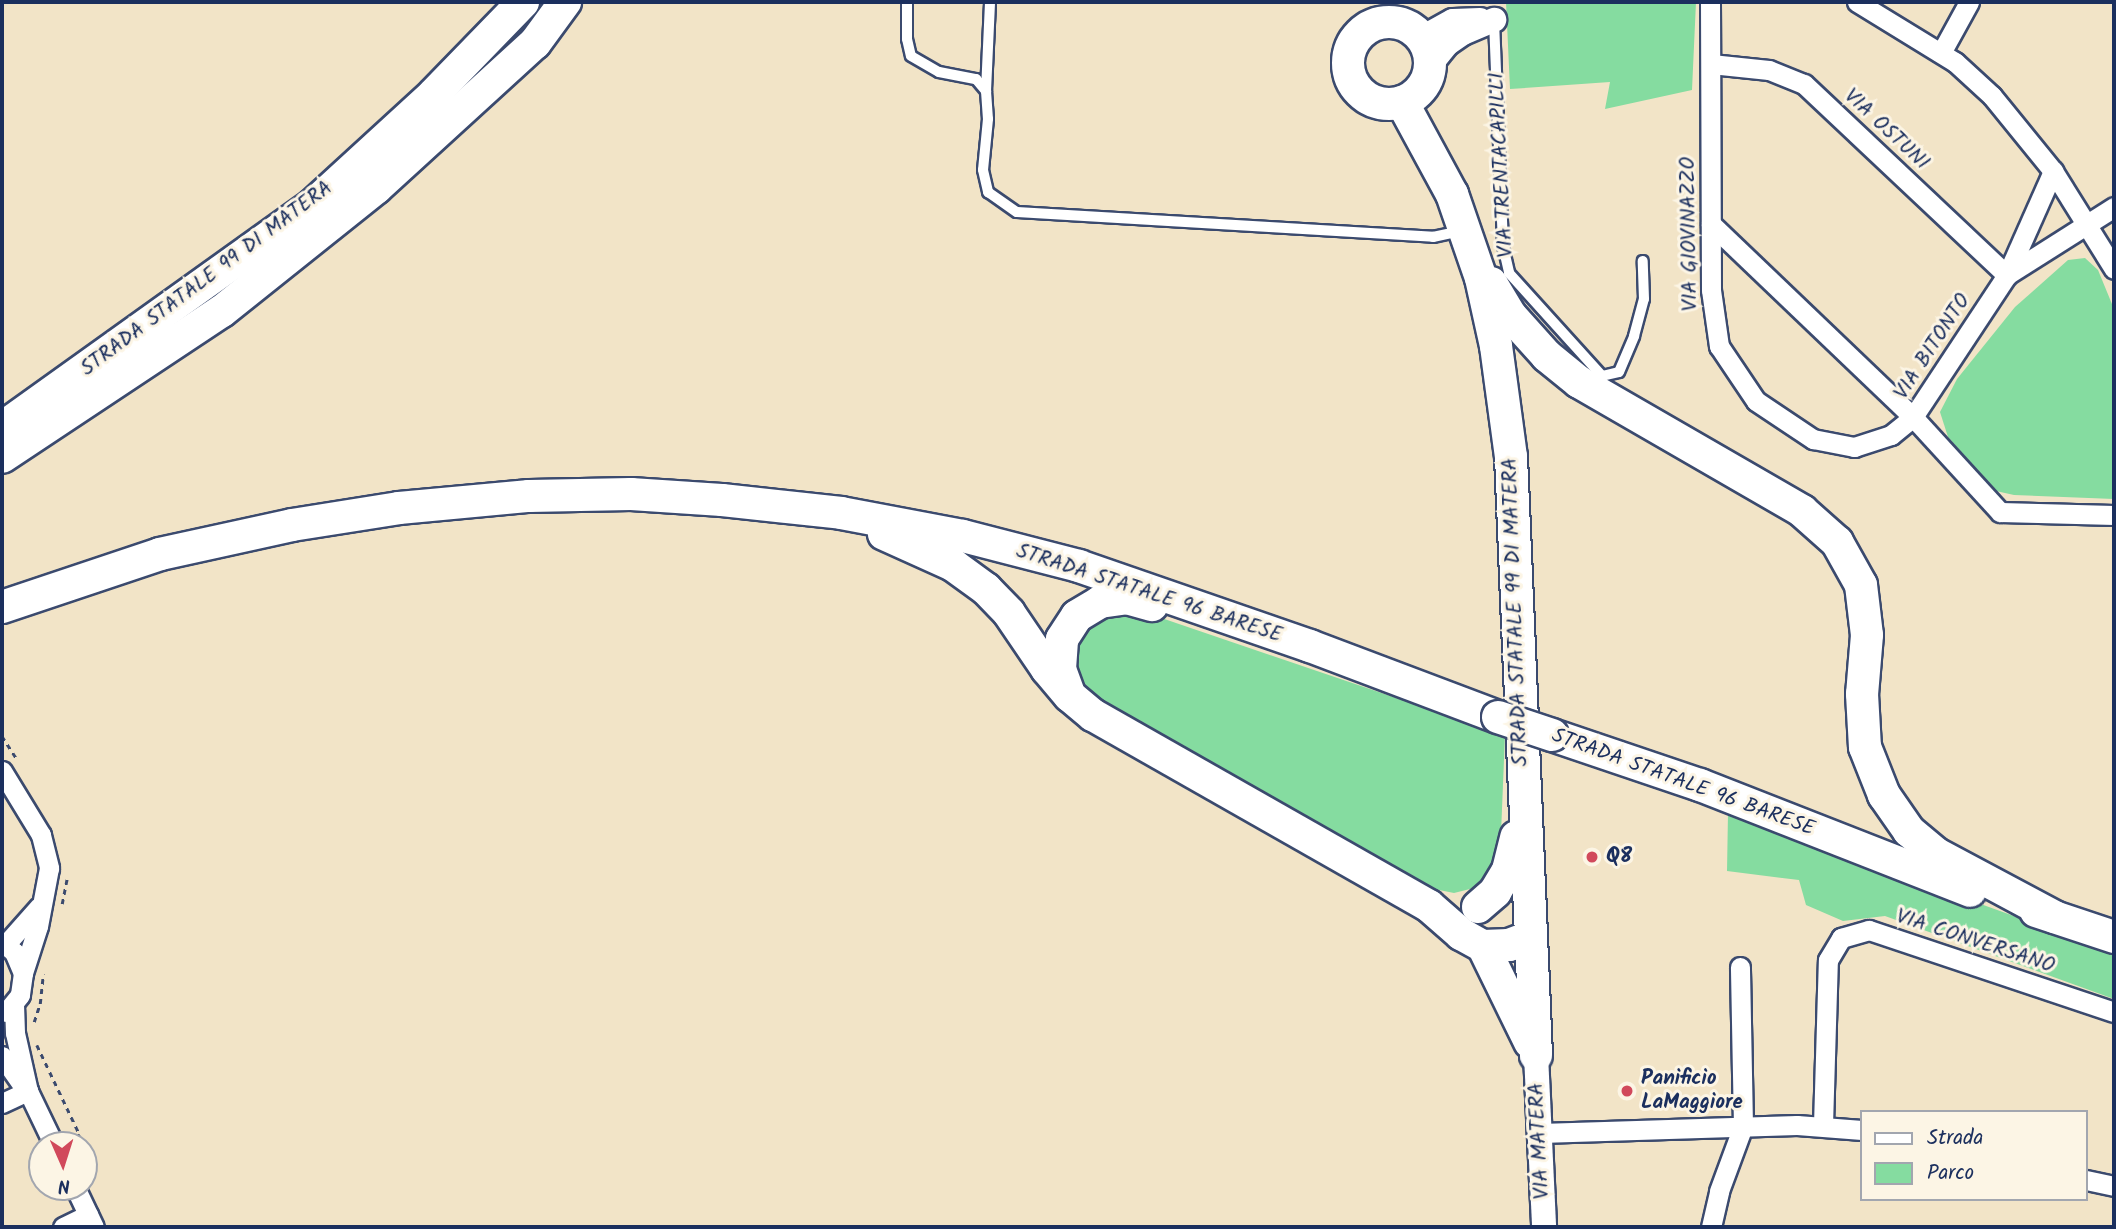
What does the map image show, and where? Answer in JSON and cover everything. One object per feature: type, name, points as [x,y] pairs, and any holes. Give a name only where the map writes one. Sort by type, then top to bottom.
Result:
[{"type":"main road","name":"STRADA STATALE 99 DI MATERA","points":[[2,428],[313,205],[434,94],[523,2]]},
{"type":"main road","name":"STRADA STATALE 99 DI MATERA","points":[[2,457],[222,312],[376,188],[535,43],[565,2]]},
{"type":"main road","points":[[1370,10],[1389,22],[1418,64],[1376,102],[1354,86],[1347,61],[1350,47],[1370,10]]},
{"type":"main road","name":"STRADA STATALE 99 DI MATERA","points":[[1418,64],[1445,177],[1470,243],[1494,337],[1511,457],[1536,1055]]},
{"type":"main road","points":[[1470,243],[1511,316],[1547,356],[1579,383],[1802,511],[1837,542],[1861,585],[1867,635],[1863,694],[1865,747],[1884,795],[1909,831],[1935,853],[2056,917],[2114,937]]},
{"type":"main road","name":"STRADA STATALE 96 BARESE","points":[[2,607],[160,554],[292,525],[399,508],[631,494],[722,500],[841,513],[963,536],[1079,566],[1310,646],[1498,716],[1700,785],[1972,892],[2056,917]]},
{"type":"main road","points":[[722,500],[881,533],[953,565],[986,589],[1009,613],[1047,669],[1070,696],[1093,715],[1429,906],[1461,934],[1483,946],[1509,945],[1529,931],[1505,912],[1478,906],[1429,906]]},
{"type":"main road","points":[[1070,696],[1060,670],[1062,639],[1077,616],[1100,602],[1127,598],[1310,646]]},
{"type":"main road","points":[[1478,906],[1495,892],[1508,870],[1524,805]]},
{"type":"main road","points":[[1483,946],[1536,1055]]},
{"type":"street","name":"VIA GIOVINAZZO","points":[[1710,2],[1711,290],[1719,346],[1756,401],[1813,439],[1854,447],[1891,435],[1913,417]]},
{"type":"street","points":[[1857,2],[1955,61],[1992,96],[2053,172],[2114,270]]},
{"type":"street","points":[[1941,54],[1969,2]]},
{"type":"street","points":[[1418,64],[1494,11]]},
{"type":"street","name":"VIA OSTUNI","points":[[1710,64],[1769,70],[1804,84],[2007,275]]},
{"type":"street","name":"VIA BITONTO","points":[[2053,172],[2007,275],[1913,417],[2000,512],[2114,515]]},
{"type":"street","name":"VIA BITONTO","points":[[2007,275],[2114,207]]},
{"type":"street","points":[[1711,224],[1913,417]]},
{"type":"street","points":[[2,771],[41,835],[49,868],[43,901],[23,973]]},
{"type":"street","points":[[28,1091],[8,1009],[23,984],[23,973],[20,962],[4,943],[43,901]]},
{"type":"street","name":"VIA CONVERSANO","points":[[1823,1125],[1828,960],[1841,938],[1869,930],[2114,1012]]},
{"type":"street","points":[[1710,1227],[1719,1191],[1743,1126],[1740,967]]},
{"type":"street","name":"VIA MATERA","points":[[1536,1055],[1544,1227]]},
{"type":"street","points":[[2,1056],[28,1091],[47,1131]]},
{"type":"street","points":[[2,1103],[28,1091]]},
{"type":"street","points":[[1540,1133],[1823,1125],[1860,1130]]},
{"type":"street","points":[[2088,1180],[2114,1186]]},
{"type":"street","points":[[63,1227],[91,1221],[82,1201]]},
{"type":"lane","points":[[907,2],[907,39],[911,56],[939,72],[976,79],[986,91]]},
{"type":"lane","points":[[990,2],[986,91],[988,119],[983,170],[988,192],[1017,212],[1433,237],[1470,243]]},
{"type":"lane","name":"VIA TRENTACAPILLI","points":[[1494,11],[1503,246],[1509,273],[1602,376],[1619,372],[1634,336],[1644,299],[1643,261]]},
{"type":"green space","points":[[1506,2],[1696,2],[1692,90],[1605,109],[1610,82],[1510,89]]},
{"type":"green space","points":[[2085,258],[2098,270],[2114,309],[2114,499],[2014,495],[1996,491],[1948,437],[1940,412],[1957,379],[2015,307],[2068,260]]},
{"type":"green space","points":[[1135,609],[1505,735],[1500,858],[1490,875],[1478,887],[1454,893],[1424,887],[1086,701],[1072,682],[1075,641],[1103,611]]},
{"type":"green space","points":[[1728,813],[2114,952],[2114,999],[1885,916],[1843,921],[1806,905],[1799,880],[1727,871]]},
{"type":"place","name":"Q8","points":[[1592,857]]},
{"type":"place","name":"Panificio LaMaggiore","points":[[1627,1091]]}]
